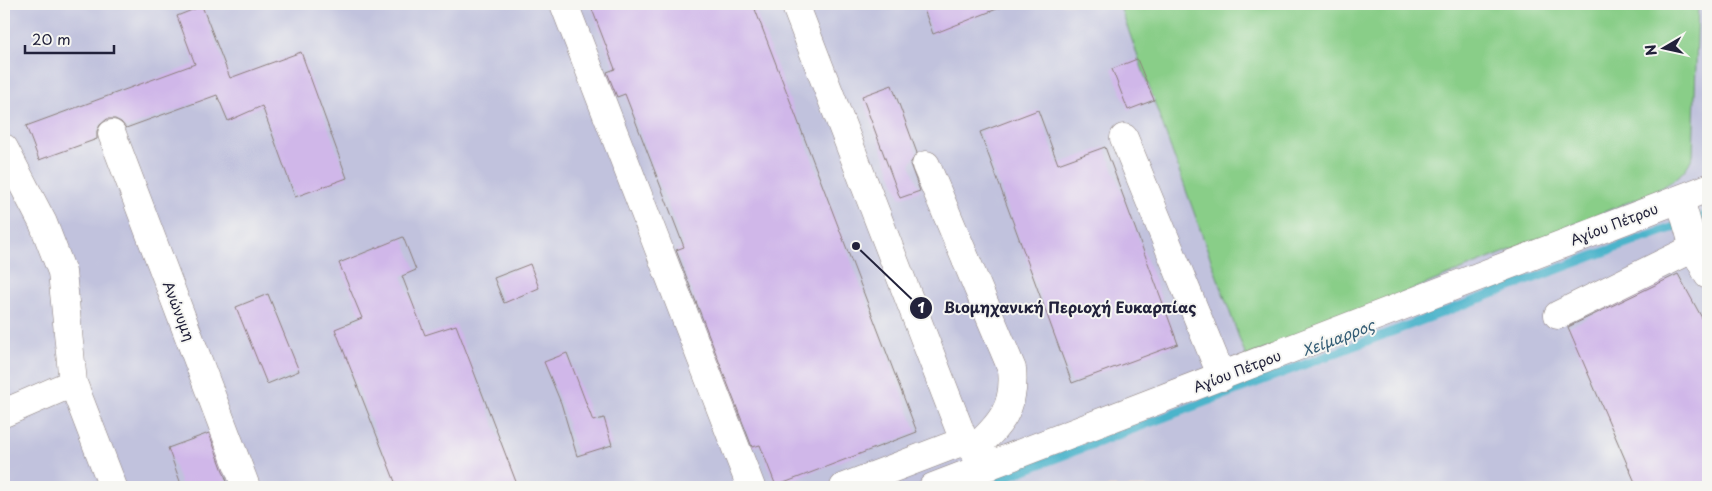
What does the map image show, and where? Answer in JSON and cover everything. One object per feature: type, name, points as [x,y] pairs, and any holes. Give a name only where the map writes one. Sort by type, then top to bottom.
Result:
[{"type":"street","points":[[564,4],[751,487]]},
{"type":"street","points":[[795,4],[975,452]]},
{"type":"street","name":"Ανώνυμη","points":[[112,134],[246,487]]},
{"type":"street","points":[[1124,138],[1222,377]]},
{"type":"street","points":[[4,148],[43,223],[62,272],[73,383],[113,487]]},
{"type":"street","points":[[844,487],[975,452],[1002,421],[1012,396],[1012,369],[926,165]]},
{"type":"street","name":"Αγίου Πέτρου","points":[[933,487],[975,452],[1222,377],[1708,188]]},
{"type":"street","points":[[1680,199],[1694,248],[1708,275]]},
{"type":"street","points":[[1558,316],[1694,248]]},
{"type":"street","points":[[4,413],[73,383]]},
{"type":"shaded area","points":[[4,4],[1708,4],[1708,487],[4,487]]},
{"type":"green space","points":[[1119,4],[1698,4],[1693,155],[1681,174],[1651,193],[1246,357]]},
{"type":"building","points":[[590,4],[753,4],[917,432],[776,486],[760,445],[752,447],[676,250],[684,247],[625,94],[617,97],[607,72],[615,69]]},
{"type":"building","points":[[922,4],[1006,4],[1007,5],[933,34]]},
{"type":"building","points":[[202,6],[230,78],[301,52],[347,178],[295,197],[262,106],[228,121],[217,95],[126,128],[115,119],[107,119],[100,125],[97,131],[97,139],[39,160],[26,126],[195,64],[177,16]]},
{"type":"building","points":[[1137,59],[1154,100],[1128,110],[1112,69]]},
{"type":"building","points":[[892,85],[917,153],[910,164],[920,191],[900,198],[862,96]]},
{"type":"building","points":[[1038,110],[1058,164],[1105,147],[1178,344],[1072,383],[980,132]]},
{"type":"building","points":[[403,237],[416,270],[402,276],[425,335],[456,325],[518,487],[397,487],[335,329],[362,318],[339,263]]},
{"type":"building","points":[[530,264],[539,288],[504,303],[494,278]]},
{"type":"building","points":[[1678,274],[1708,329],[1708,487],[1637,487],[1568,327]]},
{"type":"building","points":[[268,294],[299,371],[267,384],[236,307]]},
{"type":"building","points":[[567,353],[593,421],[604,418],[612,445],[577,456],[561,403],[544,362]]},
{"type":"building","points":[[209,433],[229,487],[182,487],[168,448]]},
{"type":"waterway","name":"Χείμαρρος","points":[[979,487],[1593,256],[1708,215]]},
{"type":"place","name":"Βιομηχανική Περιοχή Ευκαρπίας","points":[[856,246]]}]
